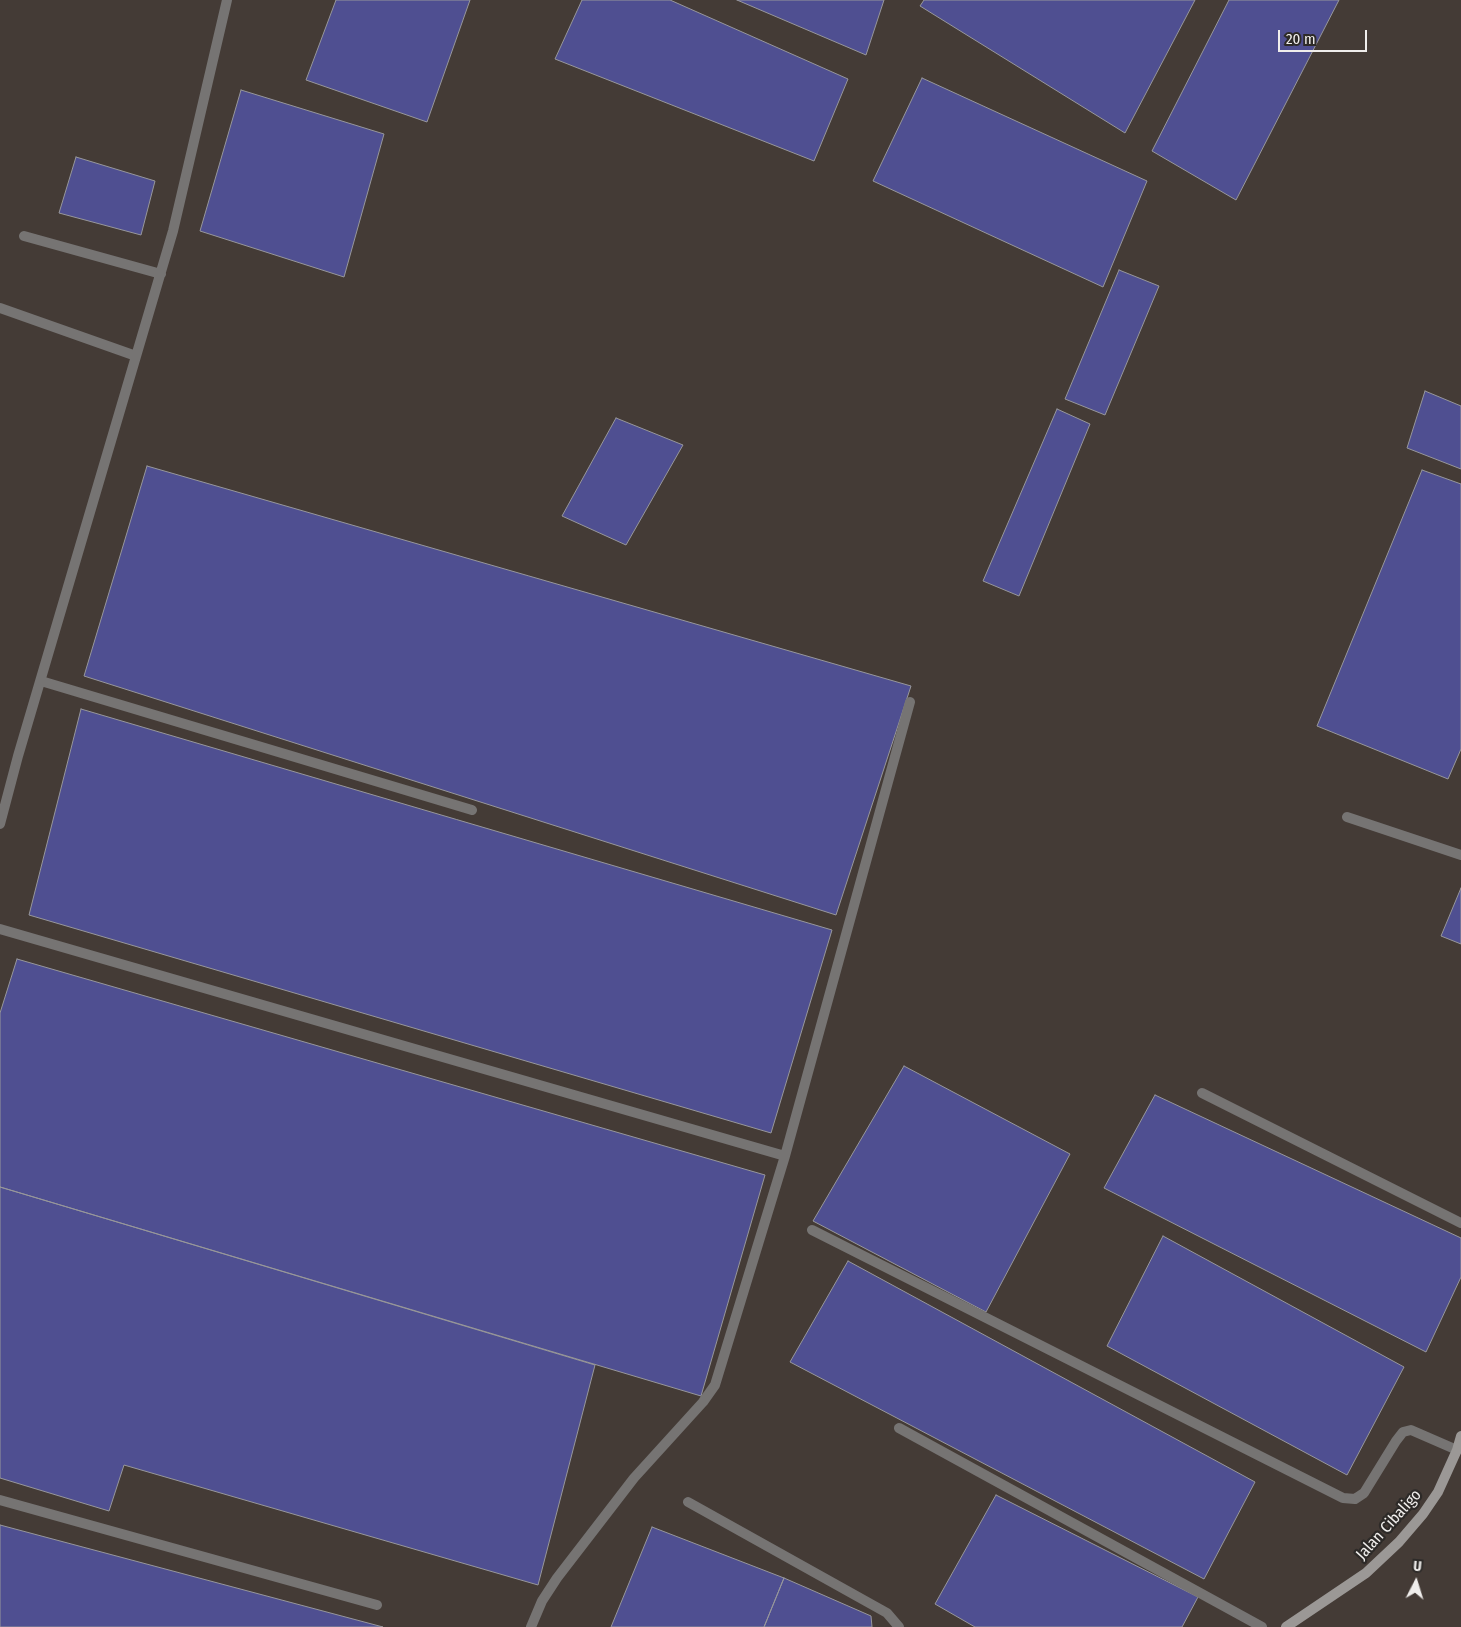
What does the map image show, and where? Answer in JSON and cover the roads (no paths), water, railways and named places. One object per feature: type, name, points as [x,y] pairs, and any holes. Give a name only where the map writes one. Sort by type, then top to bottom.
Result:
[{"type":"main road","name":"Jalan Cibaligo","points":[[1286,1627],[1366,1573],[1398,1542],[1423,1514],[1438,1492],[1457,1450],[1461,1436]]},
{"type":"lane","points":[[0,824],[173,231],[227,0]]},
{"type":"lane","points":[[24,236],[161,274]]},
{"type":"lane","points":[[0,308],[136,356]]},
{"type":"lane","points":[[41,681],[472,810]]},
{"type":"lane","points":[[531,1627],[542,1601],[557,1578],[634,1478],[703,1402],[715,1384],[785,1156],[910,702]]},
{"type":"lane","points":[[1347,817],[1461,855]]},
{"type":"lane","points":[[0,929],[785,1156]]},
{"type":"lane","points":[[1202,1093],[1461,1223]]},
{"type":"lane","points":[[812,1230],[1342,1498],[1355,1499],[1364,1493],[1403,1432],[1411,1430],[1457,1450]]},
{"type":"lane","points":[[899,1428],[1262,1627]]},
{"type":"lane","points":[[0,1500],[377,1605]]},
{"type":"lane","points":[[688,1502],[887,1613],[900,1627]]}]
